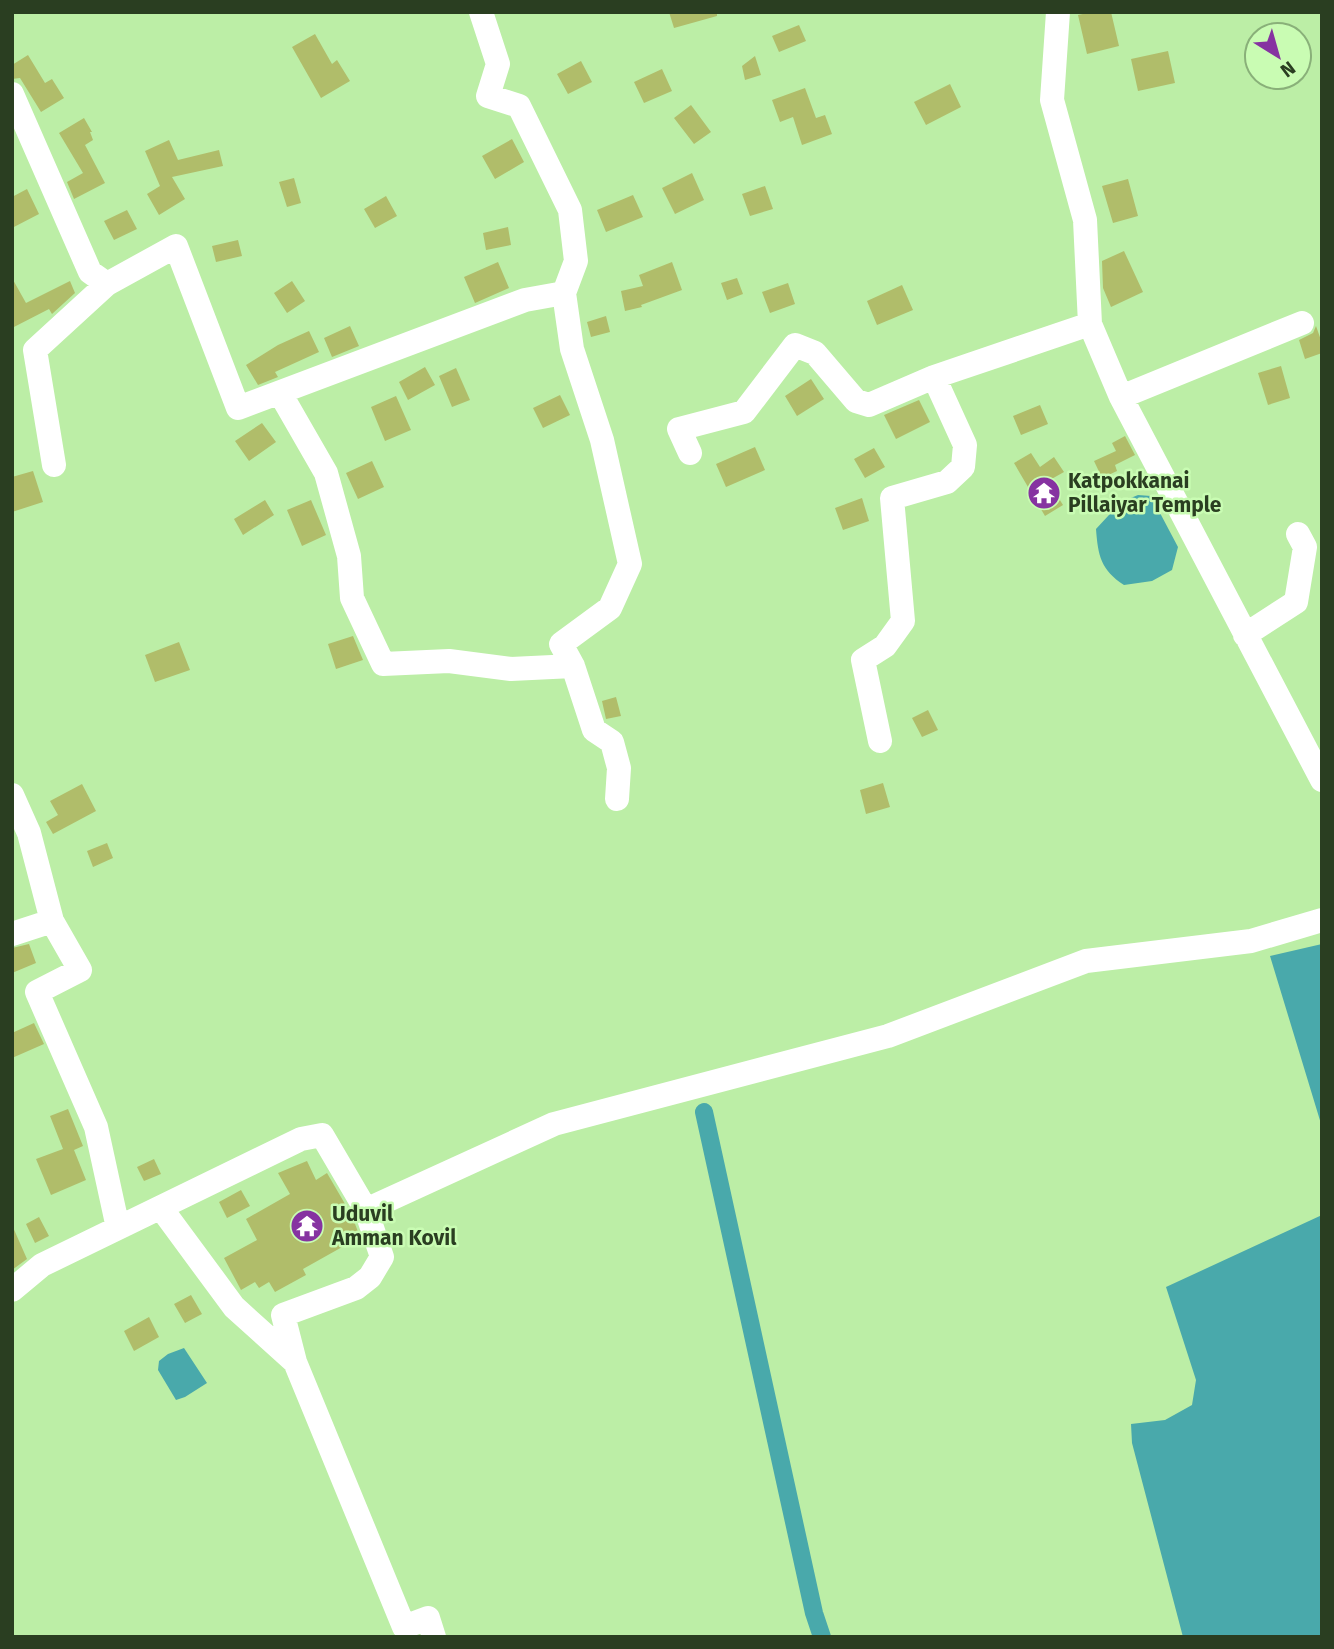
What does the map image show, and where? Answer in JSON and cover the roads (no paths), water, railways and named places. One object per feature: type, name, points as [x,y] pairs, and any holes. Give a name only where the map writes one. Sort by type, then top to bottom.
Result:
[{"type":"street","points":[[481,12],[498,64],[488,96],[519,106],[570,210],[576,261],[565,293],[572,349],[602,440],[630,564],[610,608],[561,644],[573,666],[594,730],[612,742],[619,768],[617,799]]},
{"type":"street","points":[[1058,12],[1052,100],[1085,220],[1090,324],[1121,397],[1319,771]]},
{"type":"street","points":[[12,94],[90,272],[107,284]]},
{"type":"street","points":[[54,466],[35,350],[107,284],[176,246],[238,408],[525,300],[565,293]]},
{"type":"street","points":[[1121,397],[1302,323]]},
{"type":"street","points":[[690,453],[680,429],[744,412],[795,345],[815,353],[856,401],[869,405],[934,377],[1090,324]]},
{"type":"street","points":[[880,741],[863,660],[885,646],[903,621],[892,498],[947,482],[964,467],[965,445],[934,377]]},
{"type":"street","points":[[280,393],[326,473],[349,556],[352,597],[383,664],[449,661],[511,669],[573,666]]},
{"type":"street","points":[[1245,635],[1296,602],[1306,547],[1298,534]]},
{"type":"street","points":[[12,795],[29,833],[52,921],[80,970],[37,992],[96,1127],[118,1228]]},
{"type":"street","points":[[366,1210],[554,1124],[888,1036],[1086,961],[1251,940],[1322,920]]},
{"type":"street","points":[[12,934],[52,921]]},
{"type":"street","points":[[12,1290],[43,1265],[302,1139],[322,1135],[366,1210],[382,1257],[370,1277],[356,1288],[283,1315],[295,1362],[404,1627],[428,1618],[434,1637]]},
{"type":"street","points":[[160,1208],[234,1307],[295,1362]]},
{"type":"water","points":[[1138,495],[1151,496],[1178,547],[1172,570],[1152,581],[1124,585],[1110,574],[1102,562],[1096,529],[1121,502]]},
{"type":"water","points":[[1322,944],[1322,1127],[1270,956]]},
{"type":"water","points":[[1322,1215],[1322,1637],[1183,1637],[1132,1443],[1131,1424],[1165,1420],[1192,1405],[1196,1380],[1166,1287]]},
{"type":"water","points":[[184,1348],[207,1383],[176,1400],[158,1370],[159,1361]]},
{"type":"waterway","points":[[704,1112],[814,1613],[822,1637]]},
{"type":"place","name":"Katpokkanai Pillaiyar Temple","points":[[1044,493]]},
{"type":"place","name":"Uduvil Amman Kovil","points":[[307,1226]]}]
